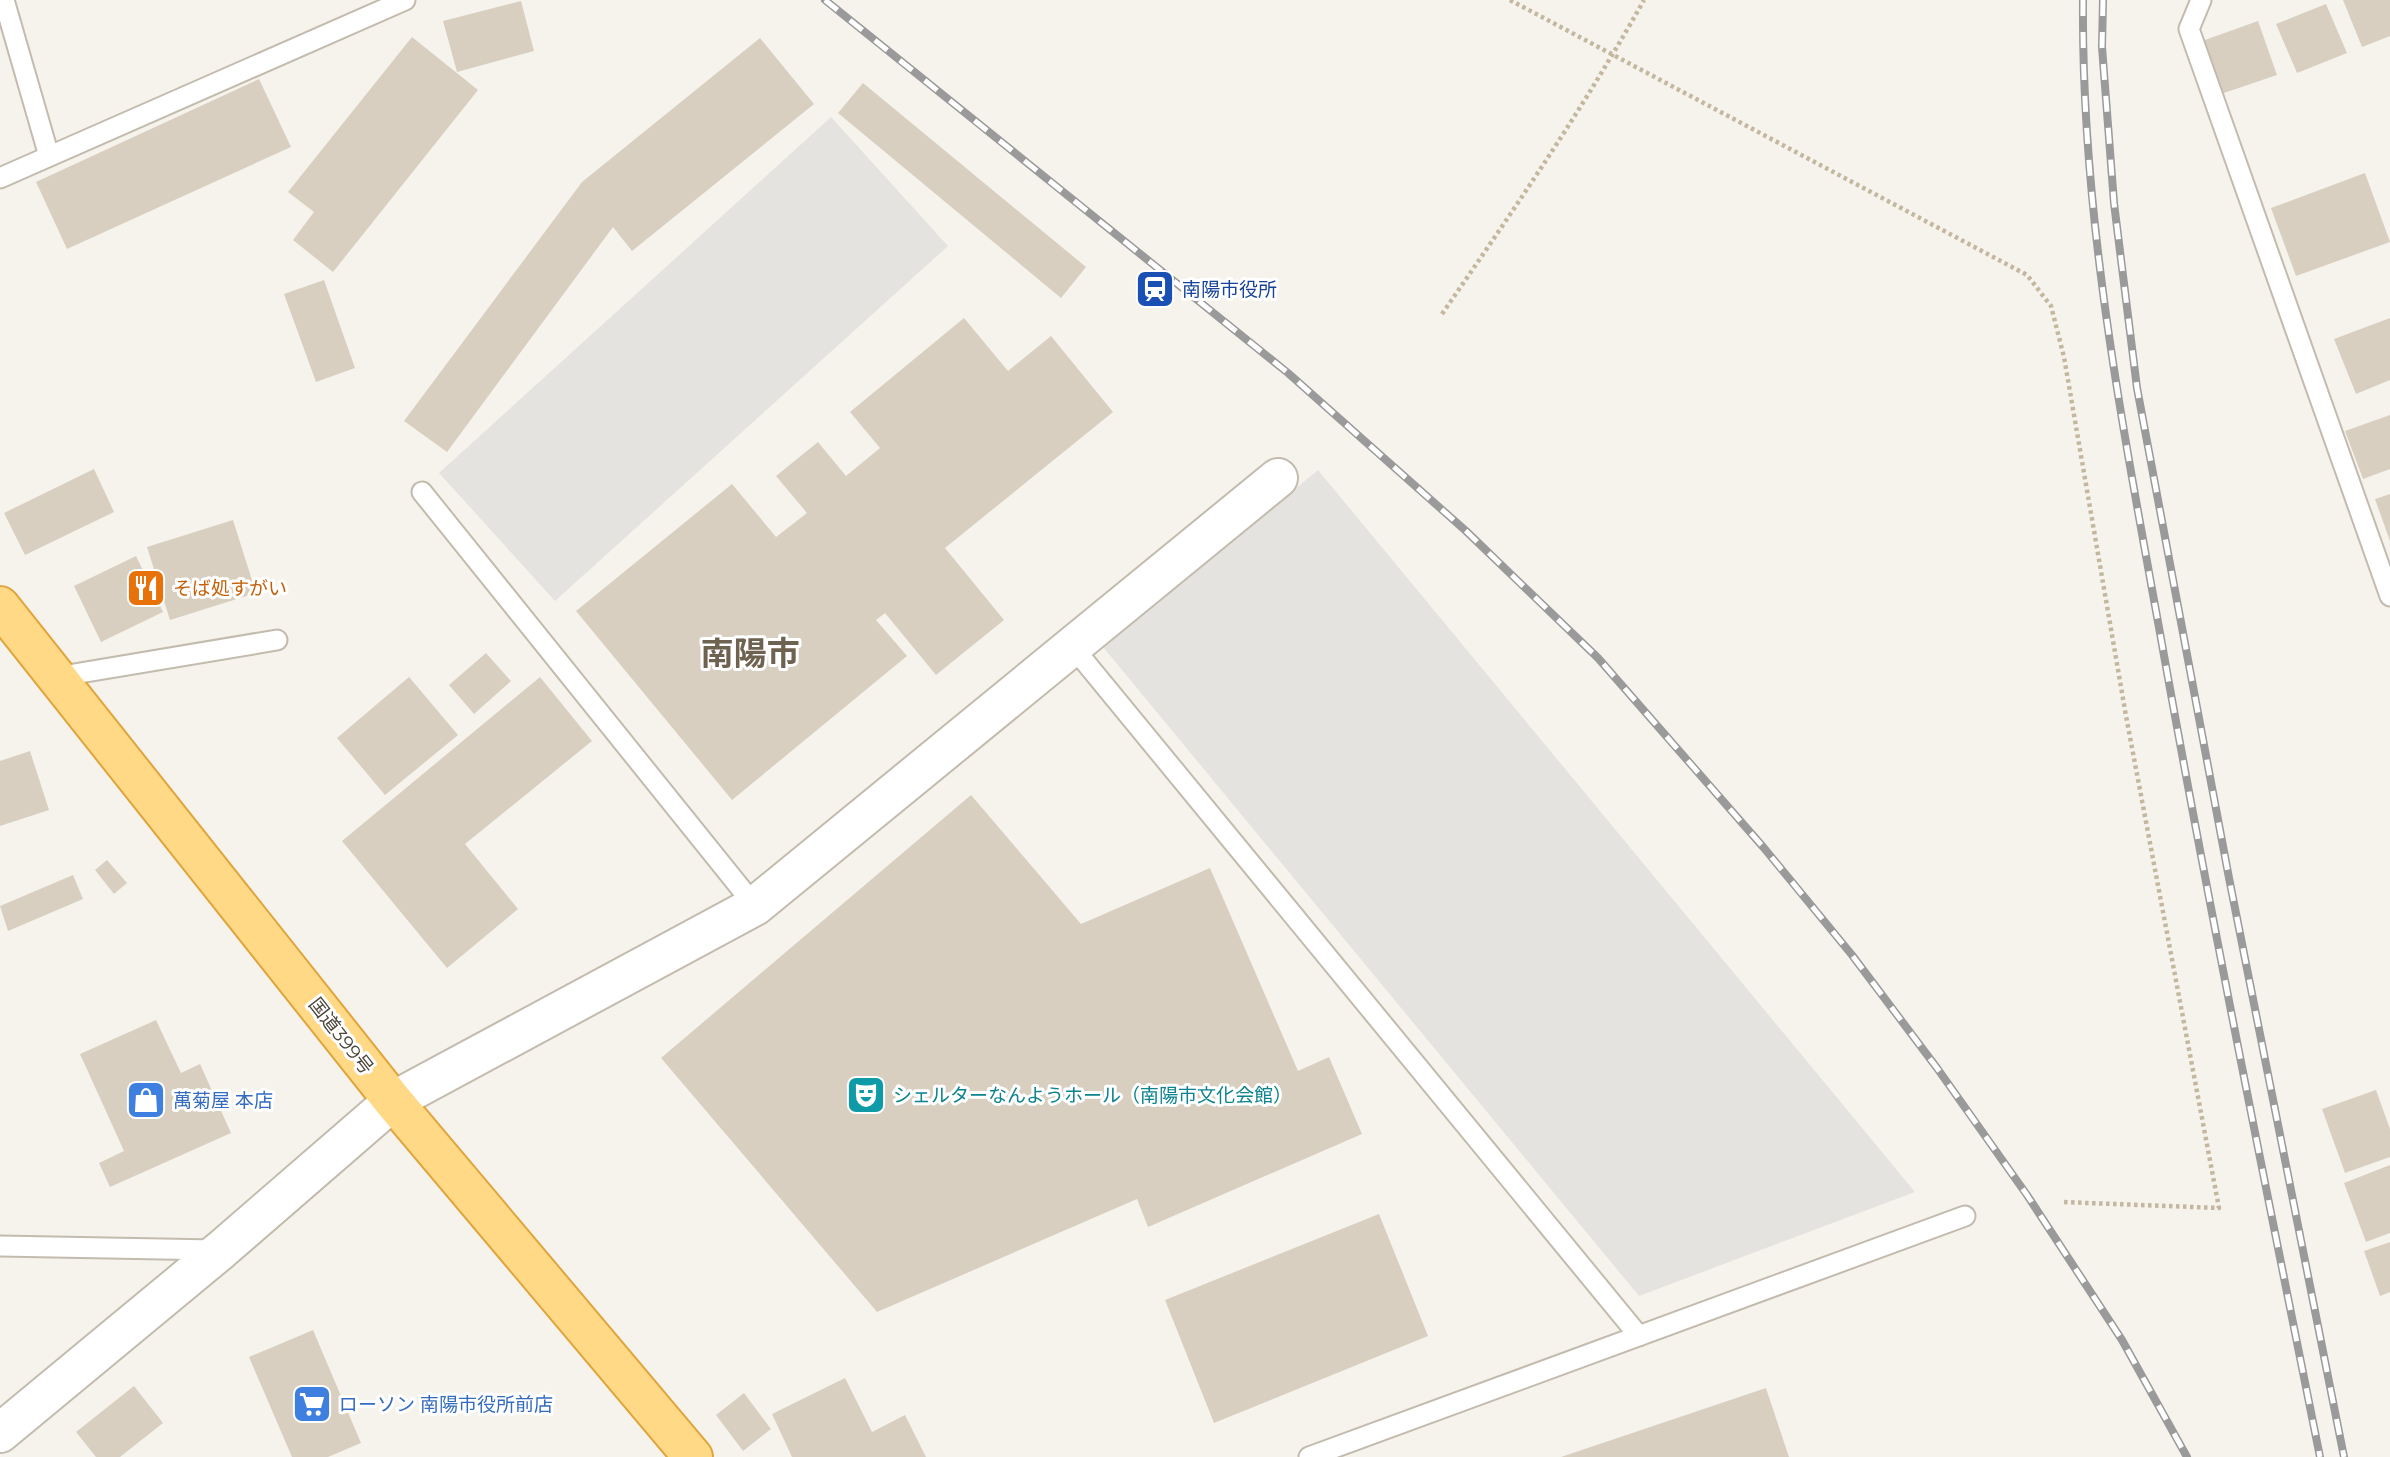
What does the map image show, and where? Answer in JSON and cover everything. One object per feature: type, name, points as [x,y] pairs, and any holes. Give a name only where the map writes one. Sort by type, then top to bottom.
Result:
[{"type":"highway","name":"国道399号","points":[[0,606],[393,1101],[693,1457]]},
{"type":"street","points":[[0,1433],[221,1250],[393,1101],[755,906],[1278,478]]},
{"type":"lane","points":[[4,0],[49,156]]},
{"type":"lane","points":[[0,178],[405,0]]},
{"type":"lane","points":[[2201,0],[2189,29],[2390,596]]},
{"type":"lane","points":[[422,492],[755,906]]},
{"type":"lane","points":[[56,677],[277,640]]},
{"type":"lane","points":[[1072,646],[1639,1336]]},
{"type":"lane","points":[[1309,1457],[1965,1216]]},
{"type":"lane","points":[[0,1246],[221,1250]]},
{"type":"path","points":[[1510,0],[2027,275],[2051,306],[2064,357],[2126,716],[2219,1208],[2062,1202]]},
{"type":"path","points":[[1442,314],[1528,191],[1644,0]]},
{"type":"shaded area","points":[[831,117],[948,246],[555,601],[439,473]]},
{"type":"shaded area","points":[[1318,470],[1915,1192],[1639,1296],[1103,647]]},
{"type":"building","points":[[2343,0],[2390,0],[2390,36],[2362,47]]},
{"type":"building","points":[[521,1],[534,51],[457,72],[443,21]]},
{"type":"building","points":[[2326,4],[2347,53],[2297,73],[2276,24]]},
{"type":"building","points":[[2258,21],[2277,75],[2221,94],[2202,41]]},
{"type":"building","points":[[412,37],[478,90],[333,272],[293,240],[314,212],[288,192]]},
{"type":"building","points":[[760,38],[814,104],[632,251],[613,227],[447,452],[404,421],[582,182]]},
{"type":"building","points":[[259,79],[291,147],[67,249],[36,182]]},
{"type":"building","points":[[863,83],[1086,267],[1061,298],[838,113]]},
{"type":"building","points":[[2365,173],[2390,242],[2296,276],[2271,208]]},
{"type":"building","points":[[324,280],[355,368],[316,382],[284,294]]},
{"type":"building","points":[[964,318],[1008,371],[1051,336],[1113,412],[945,548],[1004,620],[936,675],[885,613],[876,620],[907,656],[732,800],[576,611],[732,484],[776,537],[807,513],[776,476],[818,442],[846,476],[880,448],[850,412]]},
{"type":"building","points":[[2390,318],[2390,380],[2356,394],[2334,339]]},
{"type":"building","points":[[2390,415],[2390,469],[2363,479],[2345,431]]},
{"type":"building","points":[[94,469],[114,512],[25,555],[4,513]]},
{"type":"building","points":[[2390,494],[2390,541],[2375,499]]},
{"type":"building","points":[[233,520],[256,593],[170,620],[147,547]]},
{"type":"building","points":[[136,556],[163,612],[101,642],[74,586]]},
{"type":"building","points":[[486,653],[511,681],[474,714],[449,685]]},
{"type":"building","points":[[409,677],[458,735],[385,795],[337,738]]},
{"type":"building","points":[[540,677],[592,741],[465,844],[518,909],[447,968],[342,841]]},
{"type":"building","points":[[30,751],[49,810],[0,826],[0,761]]},
{"type":"building","points":[[971,795],[1081,924],[1210,868],[1298,1071],[1329,1057],[1362,1134],[1148,1227],[1137,1199],[877,1312],[661,1058]]},
{"type":"building","points":[[107,860],[127,883],[114,894],[95,870]]},
{"type":"building","points":[[73,875],[83,899],[8,931],[0,906]]},
{"type":"building","points":[[156,1020],[181,1073],[200,1064],[231,1133],[110,1187],[99,1163],[124,1151],[80,1054]]},
{"type":"building","points":[[2376,1090],[2390,1129],[2390,1157],[2345,1173],[2322,1109]]},
{"type":"building","points":[[2390,1165],[2390,1233],[2366,1242],[2344,1183]]},
{"type":"building","points":[[1379,1214],[1428,1336],[1214,1423],[1165,1300]]},
{"type":"building","points":[[2390,1242],[2390,1292],[2380,1296],[2364,1251]]},
{"type":"building","points":[[313,1330],[361,1443],[328,1457],[292,1457],[249,1357]]},
{"type":"building","points":[[845,1378],[872,1432],[905,1415],[926,1457],[792,1457],[772,1414]]},
{"type":"building","points":[[134,1386],[163,1423],[120,1457],[96,1457],[76,1432]]},
{"type":"building","points":[[1766,1388],[1789,1457],[1561,1457]]},
{"type":"building","points":[[744,1393],[771,1429],[743,1451],[716,1415]]},
{"type":"railway","points":[[825,0],[1288,373],[1466,531],[1598,658],[1764,848],[1852,955],[1937,1068],[2027,1195],[2122,1340],[2187,1457]]},
{"type":"railway","points":[[2083,0],[2089,160],[2096,239],[2118,397],[2198,839],[2320,1457]]},
{"type":"railway","points":[[2103,0],[2102,47],[2114,203],[2137,388],[2229,878],[2344,1457]]},
{"type":"place","name":"南陽市役所","points":[[1155,289]]},
{"type":"place","name":"そば処すがい","points":[[146,588]]},
{"type":"place","name":"シェルターなんようホール（南陽市文化会館）","points":[[866,1095]]},
{"type":"place","name":"萬菊屋 本店","points":[[146,1100]]},
{"type":"place","name":"ローソン 南陽市役所前店","points":[[312,1404]]},
{"type":"district","name":"南陽市","points":[[750,653]]}]
